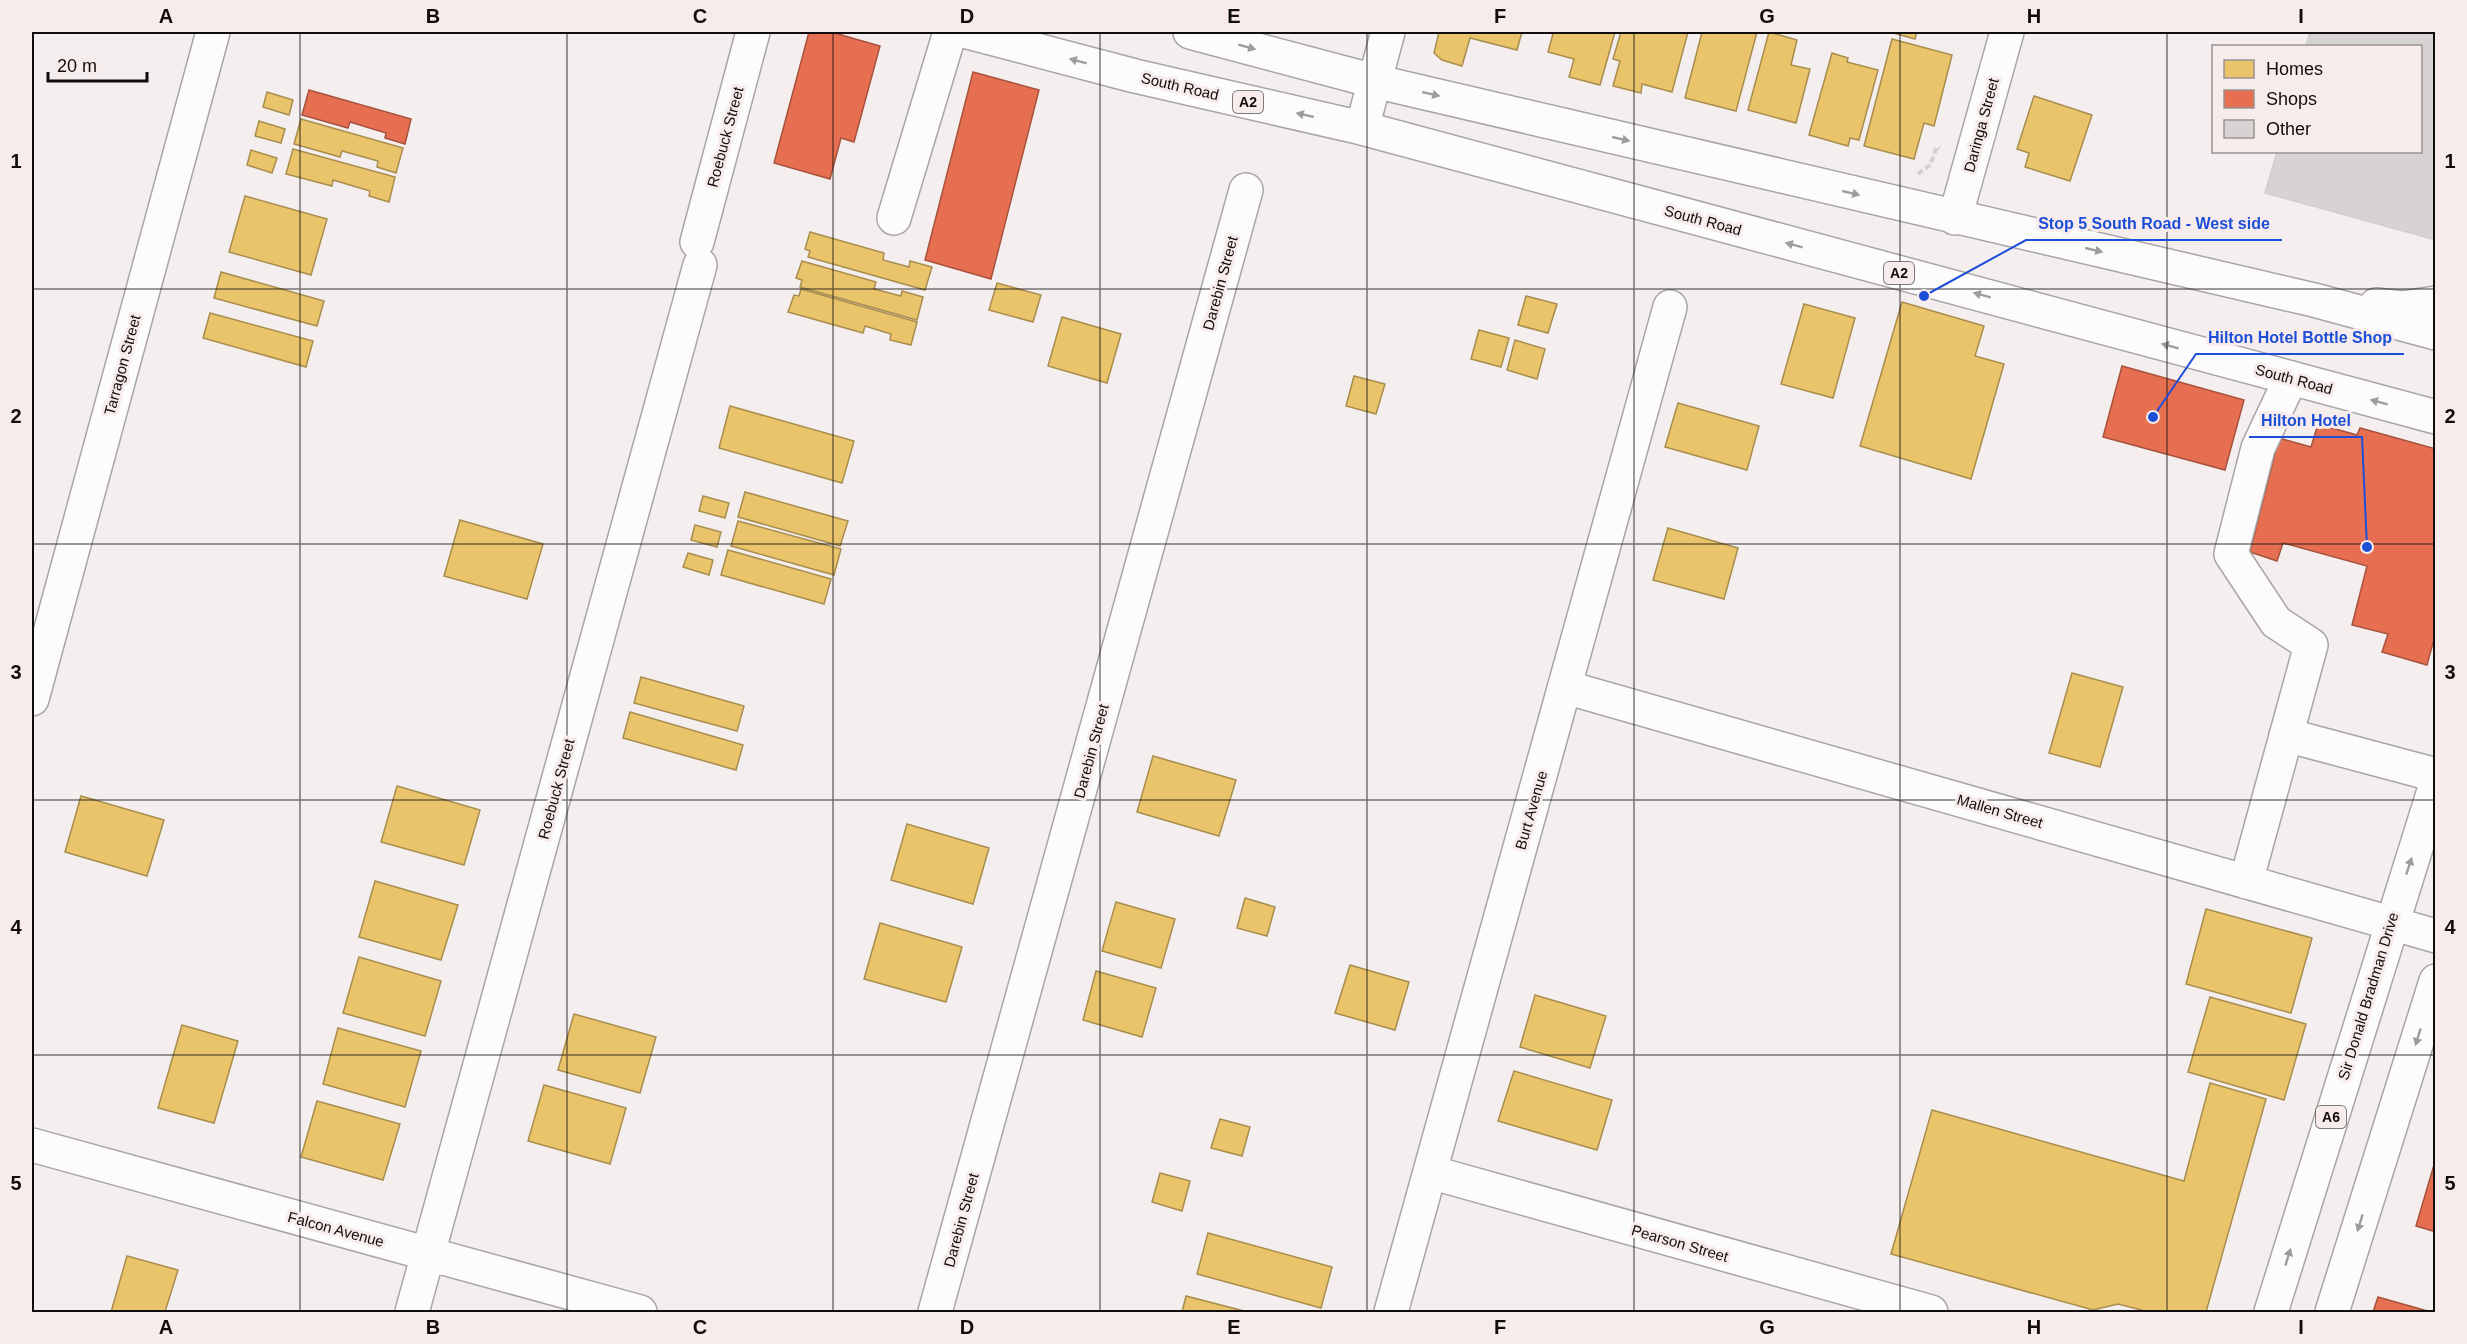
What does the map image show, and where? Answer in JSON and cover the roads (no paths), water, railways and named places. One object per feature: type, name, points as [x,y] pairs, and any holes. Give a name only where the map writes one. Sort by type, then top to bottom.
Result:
[{"type":"main road","name":"Tarragon Street","points":[[32,699],[213,32]]},
{"type":"main road","name":"Roebuck Street","points":[[412,1312],[699,253],[753,32]]},
{"type":"main road","points":[[894,218],[950,32]]},
{"type":"main road","name":"South Road","points":[[968,32],[1134,76],[1362,129],[2436,417]]},
{"type":"main road","points":[[1190,32],[1374,81],[2314,300],[2436,333]]},
{"type":"main road","points":[[1362,129],[1388,32]]},
{"type":"main road","name":"Daringa Street","points":[[1955,218],[2007,32]]},
{"type":"main road","name":"Darebin Street","points":[[935,1312],[1246,190]]},
{"type":"main road","points":[[2314,300],[2402,308],[2436,303]]},
{"type":"main road","name":"Burt Avenue","points":[[1391,1312],[1670,307]]},
{"type":"main road","points":[[2246,882],[2311,645],[2277,622],[2231,554],[2258,448],[2291,378]]},
{"type":"main road","name":"Mallen Street","points":[[1565,687],[2436,936]]},
{"type":"main road","points":[[2286,735],[2436,775]]},
{"type":"main road","name":"Sir Donald Bradman Drive","points":[[2271,1312],[2436,784]]},
{"type":"main road","points":[[2332,1312],[2436,981]]},
{"type":"main road","name":"Falcon Avenue","points":[[32,1145],[640,1312]]},
{"type":"main road","name":"Pearson Street","points":[[1430,1172],[1837,1300],[1931,1312]]},
{"type":"place","name":"Stop 5 South Road - West side","points":[[1924,296]]},
{"type":"place","name":"Hilton Hotel Bottle Shop","points":[[2153,417]]},
{"type":"place","name":"Hilton Hotel","points":[[2367,547]]}]
